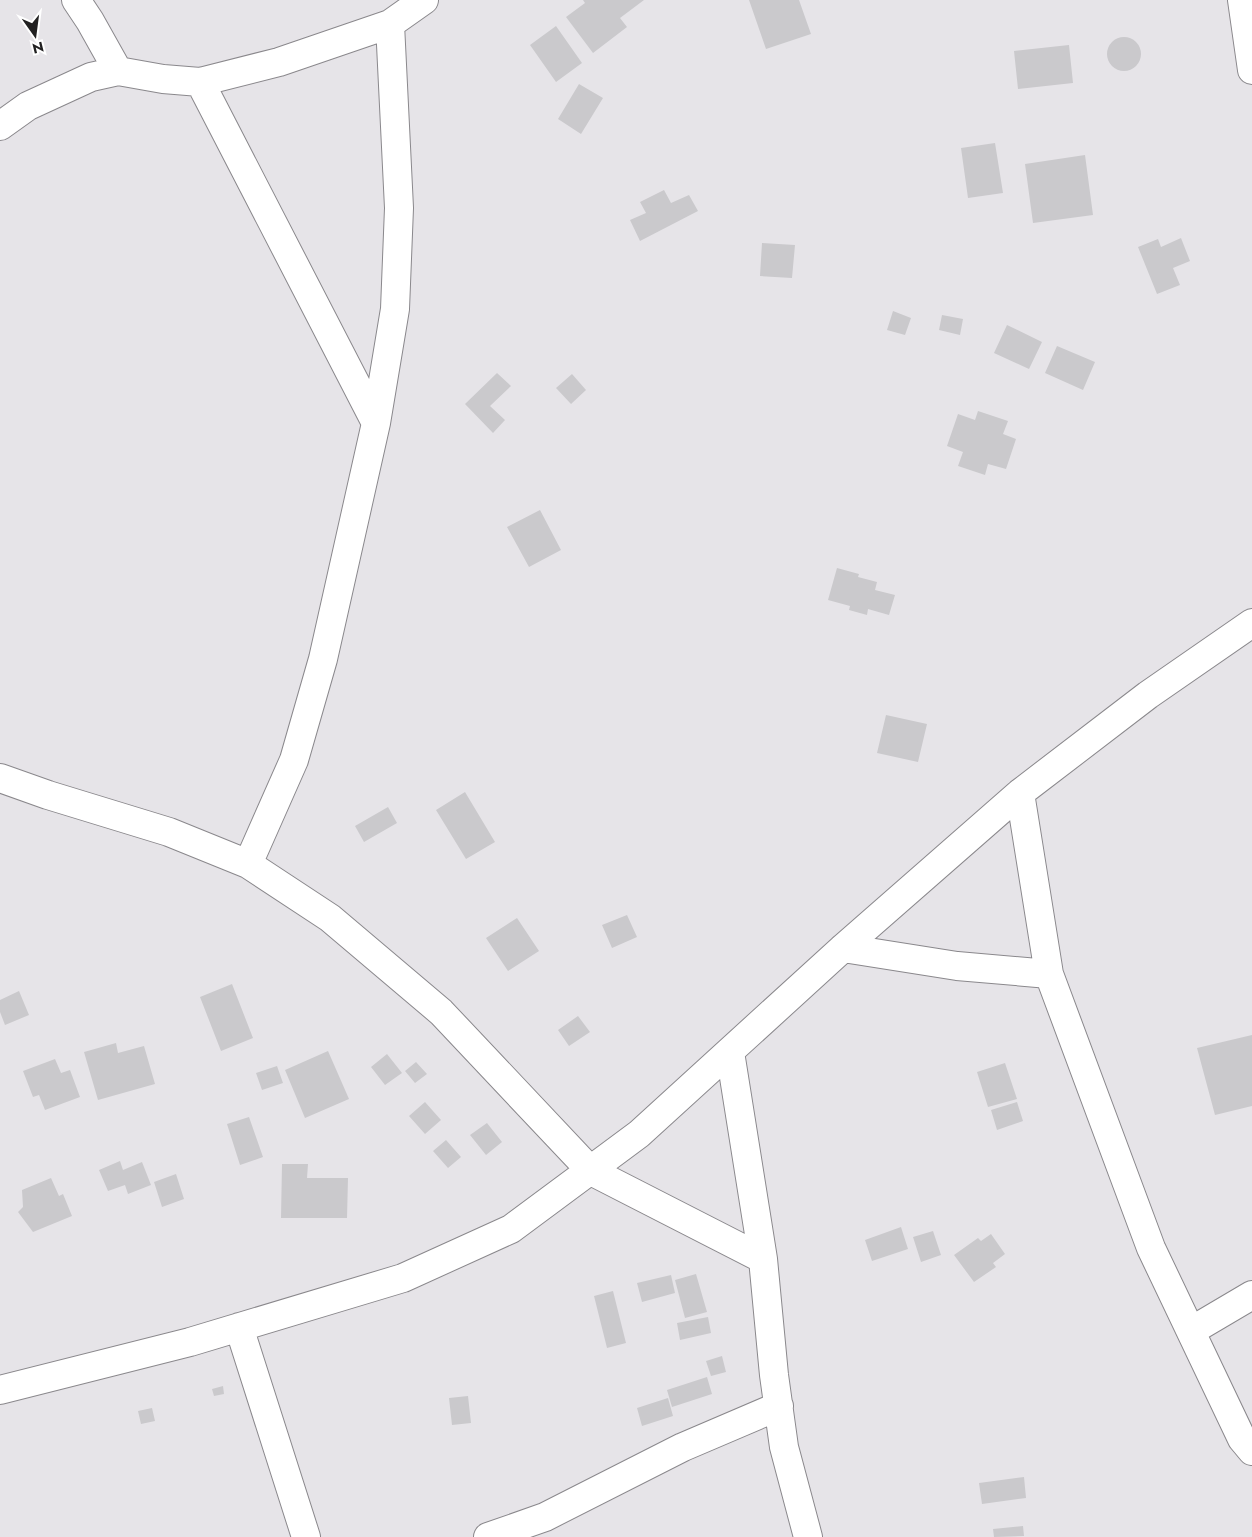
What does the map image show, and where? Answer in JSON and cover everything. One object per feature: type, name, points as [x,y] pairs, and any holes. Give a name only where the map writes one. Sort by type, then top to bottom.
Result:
[{"type":"street","points":[[76,0],[118,71]]},
{"type":"street","points":[[0,126],[28,106],[90,77],[118,71],[163,79],[200,82],[279,62],[390,24],[424,0]]},
{"type":"street","points":[[1242,0],[1252,70]]},
{"type":"street","points":[[248,864],[294,760],[321,668],[376,423],[395,309],[400,208],[390,24]]},
{"type":"street","points":[[200,82],[376,423]]},
{"type":"street","points":[[0,1390],[190,1342],[403,1278],[511,1228],[639,1134],[843,948],[1020,793],[1148,695],[1252,623]]},
{"type":"street","points":[[0,778],[48,795],[169,832],[248,864],[330,918],[441,1012],[591,1171],[763,1259]]},
{"type":"street","points":[[1020,793],[1049,974],[1151,1248],[1242,1439],[1252,1451]]},
{"type":"street","points":[[843,948],[957,966],[1049,974]]},
{"type":"street","points":[[730,1052],[763,1259],[774,1375],[784,1447],[808,1537]]},
{"type":"street","points":[[1191,1331],[1252,1295]]},
{"type":"street","points":[[239,1327],[306,1537]]},
{"type":"street","points":[[488,1537],[545,1517],[683,1447],[779,1406]]},
{"type":"building","points":[[583,0],[644,0],[620,18],[627,27],[593,53],[566,17],[585,3]]},
{"type":"building","points":[[749,0],[799,0],[811,34],[766,49]]},
{"type":"building","points":[[556,26],[582,63],[556,82],[530,45]]},
{"type":"building","points":[[1124,37],[1131,38],[1136,42],[1140,47],[1140,61],[1136,66],[1131,70],[1124,71],[1117,70],[1112,66],[1108,61],[1107,54],[1108,47],[1112,42],[1117,38]]},
{"type":"building","points":[[1069,45],[1073,83],[1018,89],[1014,51]]},
{"type":"building","points":[[579,84],[603,98],[581,134],[558,119]]},
{"type":"building","points":[[995,143],[1003,193],[968,198],[961,148]]},
{"type":"building","points":[[1085,155],[1093,215],[1033,223],[1025,164]]},
{"type":"building","points":[[664,190],[671,203],[689,195],[698,211],[640,241],[630,220],[646,213],[640,202]]},
{"type":"building","points":[[1181,238],[1190,261],[1173,268],[1180,285],[1157,294],[1138,247],[1158,239],[1161,247]]},
{"type":"building","points":[[762,243],[795,245],[792,278],[760,276]]},
{"type":"building","points":[[893,311],[911,318],[905,335],[887,330]]},
{"type":"building","points":[[942,315],[963,319],[960,335],[939,330]]},
{"type":"building","points":[[1007,325],[1042,342],[1029,369],[994,353]]},
{"type":"building","points":[[1057,346],[1095,362],[1083,390],[1045,373]]},
{"type":"building","points":[[497,373],[511,386],[490,406],[505,420],[493,433],[465,404]]},
{"type":"building","points":[[572,374],[586,390],[571,404],[556,388]]},
{"type":"building","points":[[978,411],[1008,421],[1003,434],[1016,439],[1006,469],[988,464],[985,475],[958,466],[963,452],[947,446],[958,414],[975,420]]},
{"type":"building","points":[[540,510],[561,550],[529,567],[507,527]]},
{"type":"building","points":[[837,568],[859,574],[858,577],[877,582],[875,590],[895,595],[889,615],[868,609],[867,615],[849,610],[850,606],[828,600]]},
{"type":"building","points":[[886,715],[927,724],[918,762],[877,753]]},
{"type":"building","points":[[465,792],[495,842],[466,859],[436,810]]},
{"type":"building","points":[[388,807],[397,823],[364,842],[355,826]]},
{"type":"building","points":[[627,915],[637,937],[612,948],[602,925]]},
{"type":"building","points":[[517,918],[539,951],[508,971],[486,938]]},
{"type":"building","points":[[232,984],[253,1038],[221,1051],[200,997]]},
{"type":"building","points":[[19,991],[29,1015],[5,1025],[0,1012],[0,1000]]},
{"type":"building","points":[[578,1016],[590,1032],[569,1046],[558,1030]]},
{"type":"building","points":[[1252,1035],[1252,1106],[1215,1115],[1197,1048]]},
{"type":"building","points":[[116,1043],[118,1053],[144,1046],[155,1084],[98,1100],[84,1052]]},
{"type":"building","points":[[328,1051],[349,1099],[305,1118],[285,1070]]},
{"type":"building","points":[[387,1054],[402,1073],[385,1085],[371,1067]]},
{"type":"building","points":[[55,1059],[61,1073],[70,1070],[80,1097],[45,1110],[39,1095],[33,1097],[23,1071]]},
{"type":"building","points":[[416,1062],[427,1074],[415,1083],[405,1071]]},
{"type":"building","points":[[1005,1063],[1017,1099],[988,1107],[977,1072]]},
{"type":"building","points":[[277,1066],[283,1083],[262,1090],[256,1073]]},
{"type":"building","points":[[425,1102],[441,1120],[425,1134],[409,1116]]},
{"type":"building","points":[[1017,1102],[1023,1121],[997,1130],[991,1110]]},
{"type":"building","points":[[249,1117],[263,1157],[240,1165],[227,1124]]},
{"type":"building","points":[[487,1123],[502,1142],[486,1155],[470,1135]]},
{"type":"building","points":[[446,1140],[461,1157],[448,1168],[433,1151]]},
{"type":"building","points":[[120,1161],[123,1170],[142,1162],[151,1185],[128,1194],[125,1185],[108,1191],[99,1170]]},
{"type":"building","points":[[282,1164],[308,1164],[307,1178],[348,1178],[347,1218],[281,1218]]},
{"type":"building","points":[[176,1174],[184,1199],[162,1207],[154,1182]]},
{"type":"building","points":[[51,1178],[59,1196],[63,1194],[72,1216],[33,1232],[18,1212],[23,1207],[22,1190]]},
{"type":"building","points":[[901,1227],[908,1249],[872,1261],[865,1240]]},
{"type":"building","points":[[933,1231],[941,1255],[921,1262],[913,1237]]},
{"type":"building","points":[[991,1234],[1005,1254],[993,1263],[996,1267],[974,1282],[954,1255],[978,1238],[981,1241]]},
{"type":"building","points":[[696,1274],[707,1312],[685,1318],[675,1280]]},
{"type":"building","points":[[671,1275],[675,1293],[642,1302],[637,1283]]},
{"type":"building","points":[[613,1291],[626,1343],[607,1348],[594,1296]]},
{"type":"building","points":[[708,1317],[711,1333],[680,1340],[677,1323]]},
{"type":"building","points":[[722,1356],[726,1372],[711,1376],[706,1361]]},
{"type":"building","points":[[707,1377],[712,1394],[672,1407],[667,1390]]},
{"type":"building","points":[[223,1386],[224,1394],[214,1396],[212,1389]]},
{"type":"building","points":[[468,1396],[471,1423],[452,1425],[449,1398]]},
{"type":"building","points":[[668,1398],[673,1416],[642,1426],[637,1408]]},
{"type":"building","points":[[152,1408],[155,1421],[141,1424],[138,1411]]},
{"type":"building","points":[[1024,1477],[1026,1498],[982,1504],[979,1483]]},
{"type":"building","points":[[1023,1526],[1024,1536],[994,1537],[993,1529]]}]
